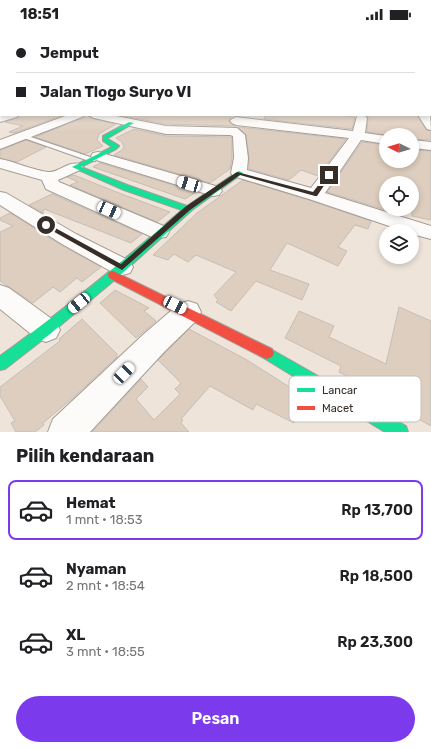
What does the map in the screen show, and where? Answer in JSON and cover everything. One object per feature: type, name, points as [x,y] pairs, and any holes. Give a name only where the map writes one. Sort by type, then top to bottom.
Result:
[{"type":"street","points":[[0,119],[10,116]]},
{"type":"street","points":[[0,145],[75,116]]},
{"type":"street","points":[[99,116],[172,130],[236,122],[358,135],[379,139]]},
{"type":"street","points":[[0,163],[50,178],[116,147],[105,140],[104,137],[156,116]]},
{"type":"street","points":[[425,116],[431,126]]},
{"type":"street","points":[[315,195],[358,135],[361,118]]},
{"type":"street","points":[[0,364],[46,330],[188,209],[239,173],[241,158],[236,122]]},
{"type":"street","points":[[419,145],[431,146]]},
{"type":"street","points":[[95,158],[213,191]]},
{"type":"street","points":[[75,167],[127,188],[188,209]]},
{"type":"street","points":[[239,173],[315,195],[431,233]]},
{"type":"street","points":[[50,178],[52,185],[160,232]]},
{"type":"street","points":[[0,197],[69,239],[117,271],[305,376]]},
{"type":"street","points":[[0,295],[46,330]]},
{"type":"street","points":[[66,432],[155,342],[188,312]]},
{"type":"street","points":[[383,422],[400,432]]},
{"type":"lane","points":[[23,136],[95,158]]},
{"type":"building","points":[[19,116],[61,116],[14,133],[9,132],[23,126],[5,122]]},
{"type":"building","points":[[88,116],[94,119],[116,124],[99,134],[97,140],[103,146],[85,154],[35,137]]},
{"type":"building","points":[[124,116],[231,116],[229,122],[236,126],[166,124]]},
{"type":"building","points":[[265,116],[355,117],[352,129],[264,119]]},
{"type":"building","points":[[367,116],[418,116],[426,130],[431,131],[431,140],[419,139],[419,128],[379,128],[379,134],[367,132],[368,118]]},
{"type":"building","points":[[238,127],[346,139],[318,176],[301,170],[289,180],[249,169],[246,135]]},
{"type":"building","points":[[134,129],[166,136],[232,137],[232,158],[230,169],[210,183],[114,155],[124,147],[122,142],[116,138]]},
{"type":"building","points":[[26,140],[46,147],[17,162],[0,158],[0,150]]},
{"type":"building","points":[[362,142],[379,144],[379,168],[419,168],[419,150],[431,151],[431,220],[412,216],[419,216],[419,176],[379,176],[379,208],[327,192]]},
{"type":"building","points":[[100,163],[196,192],[185,199],[93,167]]},
{"type":"building","points":[[74,175],[170,212],[157,222],[70,185],[78,182],[67,177]]},
{"type":"building","points":[[243,180],[371,221],[368,229],[355,225],[338,247],[347,251],[338,266],[287,243],[270,270],[309,284],[302,300],[256,281],[231,311],[216,302],[218,300],[214,295],[236,272],[196,255],[188,262],[174,254],[168,260],[153,255],[197,213]]},
{"type":"building","points":[[52,194],[142,234],[131,243],[44,209],[43,213],[29,205]]},
{"type":"building","points":[[10,213],[61,245],[101,267],[82,282],[77,278],[60,292],[53,287],[33,303],[0,281],[0,232],[13,226],[0,220],[0,218]]},
{"type":"building","points":[[115,290],[149,308],[144,311],[156,321],[136,338],[100,303]]},
{"type":"building","points":[[399,307],[431,321],[431,426],[421,420],[421,376],[347,376],[339,372],[341,366],[285,338],[299,311],[334,326],[329,337],[386,364]]},
{"type":"building","points":[[82,319],[117,354],[117,357],[43,423],[44,425],[35,432],[16,432],[11,423],[15,421],[0,396],[0,387],[60,341],[59,339]]},
{"type":"building","points":[[189,329],[247,360],[289,387],[289,420],[256,404],[253,410],[210,386],[181,419],[183,420],[181,423],[189,432],[92,432],[141,379],[148,387],[136,399],[154,420],[180,394],[175,389],[181,383],[158,360]]},
{"type":"traffic: fast","points":[[131,123],[105,137],[105,140],[116,146],[114,148],[75,167],[127,188],[188,209]]},
{"type":"traffic: fast","points":[[0,364],[46,330],[113,275],[189,208],[239,173]]},
{"type":"traffic: fast","points":[[267,353],[306,376]]},
{"type":"traffic: fast","points":[[383,422],[400,432]]},
{"type":"traffic: jam","points":[[113,275],[267,353]]},
{"type":"route","points":[[46,225],[122,267],[171,222],[239,173],[315,195],[329,175]]}]
